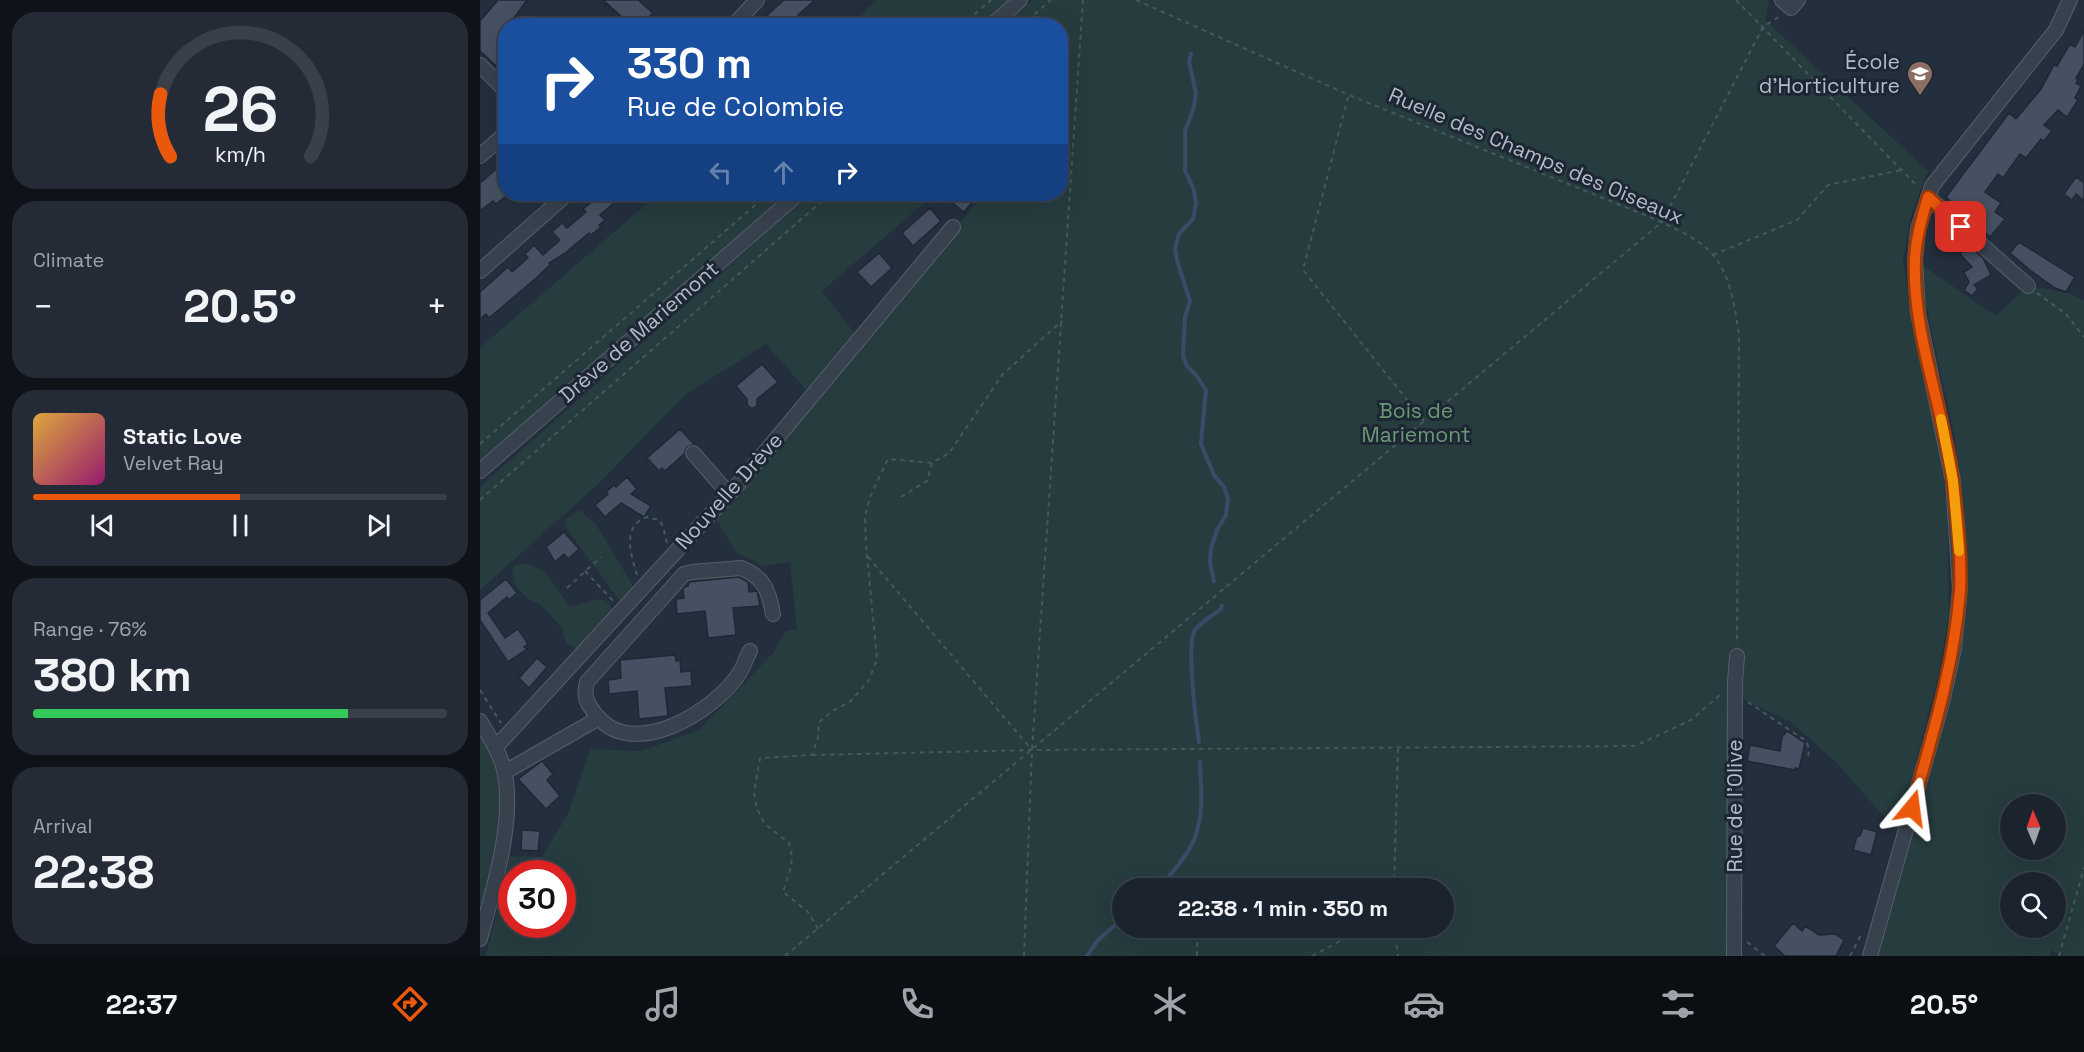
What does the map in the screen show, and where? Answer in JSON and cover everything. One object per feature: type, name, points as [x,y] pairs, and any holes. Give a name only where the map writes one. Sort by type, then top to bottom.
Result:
[{"type":"street","points":[[740,18],[756,0]]},
{"type":"street","points":[[1000,18],[1020,0]]},
{"type":"street","points":[[1870,956],[1943,699],[1954,648],[1960,589],[1953,481],[1918,313],[1915,260],[1918,229],[1932,186],[2056,30],[2070,0]]},
{"type":"street","points":[[480,65],[498,83]]},
{"type":"street","points":[[480,156],[498,140]]},
{"type":"street","points":[[1928,197],[2028,286]]},
{"type":"street","points":[[480,271],[559,201]]},
{"type":"street","name":"Drève de Mariemont","points":[[480,471],[790,201]]},
{"type":"street","name":"Nouvelle Drève","points":[[496,747],[729,494],[953,227]]},
{"type":"street","points":[[693,453],[729,494]]},
{"type":"street","points":[[750,651],[740,673],[726,689],[694,714],[670,727],[648,734],[621,732],[599,718],[586,701],[584,692],[587,682],[684,574],[741,568],[754,574],[770,592],[773,614]]},
{"type":"street","name":"Rue de l'Olive","points":[[1734,956],[1737,656]]},
{"type":"street","points":[[505,772],[599,718]]},
{"type":"street","points":[[480,721],[496,747],[505,772],[508,808],[495,880],[480,939]]},
{"type":"path","points":[[970,18],[991,0]]},
{"type":"path","points":[[1031,18],[1051,0]]},
{"type":"path","points":[[1024,956],[1032,750],[1083,0]]},
{"type":"path","name":"Ruelle des Champs des Oiseaux","points":[[1136,0],[1349,96],[1662,222],[1689,237],[1713,255],[1732,295],[1739,335],[1737,656]]},
{"type":"path","points":[[1736,0],[1928,197]]},
{"type":"path","points":[[785,956],[1662,222],[1763,27],[1790,3]]},
{"type":"path","points":[[1349,96],[1304,270],[1424,421]]},
{"type":"path","points":[[1713,255],[1797,220],[1828,185],[1902,170]]},
{"type":"path","points":[[480,444],[760,201]]},
{"type":"path","points":[[480,500],[822,201]]},
{"type":"path","points":[[2028,286],[2066,314],[2084,337]]},
{"type":"path","points":[[812,755],[818,737],[819,722],[851,701],[869,680],[877,659],[865,516],[870,496],[888,459],[932,463],[949,453],[1003,374],[1062,321]]},
{"type":"path","points":[[901,497],[927,481],[932,463]]},
{"type":"path","points":[[640,590],[630,540],[633,528],[640,520],[650,517],[661,522],[667,535],[669,559]]},
{"type":"path","points":[[867,556],[1032,750]]},
{"type":"path","points":[[567,588],[601,557]]},
{"type":"path","points":[[585,571],[622,610]]},
{"type":"path","points":[[818,929],[808,912],[783,892],[792,856],[789,843],[765,824],[757,809],[754,792],[760,758],[1032,750],[1635,746],[1691,720],[1735,688],[1806,741],[1809,749],[1808,756]]},
{"type":"path","points":[[480,690],[508,734]]},
{"type":"path","points":[[1394,878],[1398,749]]},
{"type":"path","points":[[2059,956],[2084,868]]},
{"type":"path","points":[[1735,933],[1765,956]]},
{"type":"path","points":[[1197,956],[1199,938]]},
{"type":"path","points":[[1312,956],[1347,938]]},
{"type":"path","points":[[1396,938],[1398,956]]},
{"type":"green space","points":[[877,0],[1020,0],[999,18],[857,18]]},
{"type":"green space","name":"Bois de Mariemont","points":[[1033,0],[1766,0],[1769,3],[1765,20],[1928,171],[1911,215],[1903,260],[1913,326],[1940,440],[1947,505],[1949,612],[1940,668],[1898,833],[1837,763],[1791,722],[1739,697],[1737,956],[486,956],[498,906],[498,938],[576,938],[576,860],[509,860],[510,856],[542,857],[568,814],[590,749],[641,751],[699,730],[774,652],[785,632],[797,629],[790,562],[763,566],[736,552],[715,517],[978,201],[1068,201],[1068,18],[1012,18]]},
{"type":"green space","points":[[650,201],[790,201],[480,471],[480,348]]},
{"type":"green space","points":[[802,201],[927,201],[822,291],[855,334],[808,392],[766,344],[685,395],[597,485],[480,590],[480,487]]},
{"type":"green space","points":[[1919,263],[1996,316],[2028,286],[2069,293],[2084,301],[2084,956],[2062,956],[2051,950],[2049,956],[1878,956],[1874,954],[1897,870],[1923,798],[1953,693],[1962,610],[1962,545],[1955,440]]},
{"type":"green space","points":[[579,510],[595,523],[633,586],[620,601],[566,528],[565,520]]},
{"type":"green space","points":[[526,563],[544,571],[570,606],[599,599],[605,600],[613,610],[578,650],[566,642],[562,628],[540,604],[528,599],[515,585],[512,569],[515,565]]},
{"type":"green space","points":[[480,721],[496,747],[508,808],[480,939]]},
{"type":"building","points":[[498,0],[527,0],[514,18],[498,18],[498,68],[480,51],[480,21]]},
{"type":"building","points":[[603,0],[638,0],[653,13],[650,16],[652,18],[623,18]]},
{"type":"building","points":[[784,0],[815,0],[798,15],[800,18],[768,18],[767,15]]},
{"type":"building","points":[[2084,31],[2084,64],[2076,78],[2078,80],[2076,83],[2081,86],[2075,98],[2078,100],[2067,117],[2058,110],[2044,125],[2052,131],[2044,141],[2041,139],[2026,158],[2020,154],[2003,178],[1998,174],[1985,192],[2001,203],[1995,212],[2005,219],[1990,237],[1946,197],[2009,113],[2016,119],[2041,89],[2054,65],[2057,66],[2070,44],[2075,47]]},
{"type":"building","points":[[498,168],[500,201],[496,204],[493,201],[480,211],[480,183]]},
{"type":"building","points":[[2076,177],[2084,183],[2084,201],[2076,194],[2072,200],[2064,194]]},
{"type":"building","points":[[593,201],[616,201],[600,215],[605,220],[599,225],[601,227],[591,235],[589,233],[549,263],[550,265],[535,279],[489,318],[486,314],[480,319],[480,292],[508,267],[512,272],[528,258],[525,254],[534,245],[543,255],[560,240],[552,232],[562,223],[567,228],[586,212],[583,209]]},
{"type":"building","points":[[950,201],[973,201],[964,212]]},
{"type":"building","points":[[930,208],[941,221],[913,246],[902,233]]},
{"type":"building","points":[[2019,242],[2075,277],[2066,292],[2055,288],[2010,253]]},
{"type":"building","points":[[1969,245],[1983,258],[1991,275],[1974,285],[1978,289],[1972,296],[1964,290],[1969,282],[1964,272],[1972,267],[1960,254]]},
{"type":"building","points":[[879,253],[892,268],[871,287],[857,272]]},
{"type":"building","points":[[762,364],[778,382],[757,399],[757,405],[754,408],[750,408],[747,399],[736,386]]},
{"type":"building","points":[[680,429],[694,444],[687,447],[684,454],[665,471],[662,468],[659,471],[647,458]]},
{"type":"building","points":[[627,477],[637,489],[631,494],[651,506],[644,517],[621,503],[605,517],[595,505],[608,494],[606,492],[614,485],[616,487]]},
{"type":"building","points":[[564,532],[579,549],[568,559],[564,554],[555,562],[546,547]]},
{"type":"building","points":[[739,577],[748,582],[749,592],[757,591],[760,606],[733,608],[736,635],[708,638],[705,611],[677,614],[676,599],[684,598],[683,588],[688,586],[689,582]]},
{"type":"building","points":[[506,579],[517,593],[509,600],[507,597],[488,613],[505,638],[518,629],[528,644],[524,647],[527,649],[508,662],[480,620],[480,600]]},
{"type":"building","points":[[675,655],[676,661],[680,660],[681,672],[691,671],[692,686],[665,688],[668,716],[639,719],[637,691],[609,694],[608,680],[621,678],[620,660]]},
{"type":"building","points":[[537,658],[547,667],[529,688],[519,678]]},
{"type":"building","points":[[1787,731],[1805,743],[1799,769],[1747,761],[1750,745],[1780,751],[1782,737]]},
{"type":"building","points":[[542,761],[553,774],[547,780],[560,796],[546,809],[518,779]]},
{"type":"building","points":[[1863,828],[1877,832],[1871,855],[1853,850],[1857,836],[1860,836]]},
{"type":"building","points":[[522,830],[540,831],[538,851],[521,850]]},
{"type":"building","points":[[1793,923],[1802,931],[1805,926],[1819,935],[1835,934],[1844,940],[1836,956],[1785,956],[1774,946]]},
{"type":"waterway","points":[[1191,54],[1189,62],[1196,93],[1194,107],[1185,131],[1185,171],[1194,190],[1196,203],[1193,219],[1179,234],[1175,248],[1190,301],[1185,317],[1183,356],[1187,366],[1206,390],[1201,444],[1214,475],[1224,487],[1228,499],[1226,515],[1217,530],[1211,548],[1210,562],[1214,581]]},
{"type":"waterway","points":[[1199,742],[1192,683],[1192,637],[1195,630],[1222,606]]},
{"type":"waterway","points":[[1168,878],[1191,846],[1198,826],[1201,805],[1200,762]]},
{"type":"waterway","points":[[1087,956],[1098,940],[1112,928]]},
{"type":"slow traffic","points":[[1941,419],[1953,481],[1959,551]]},
{"type":"place","name":"École d'Horticulture","points":[[1920,97]]},
{"type":"route","points":[[1912,808],[1943,699],[1954,648],[1960,589],[1953,481],[1918,313],[1915,260],[1918,229],[1928,197],[1961,227]]}]
